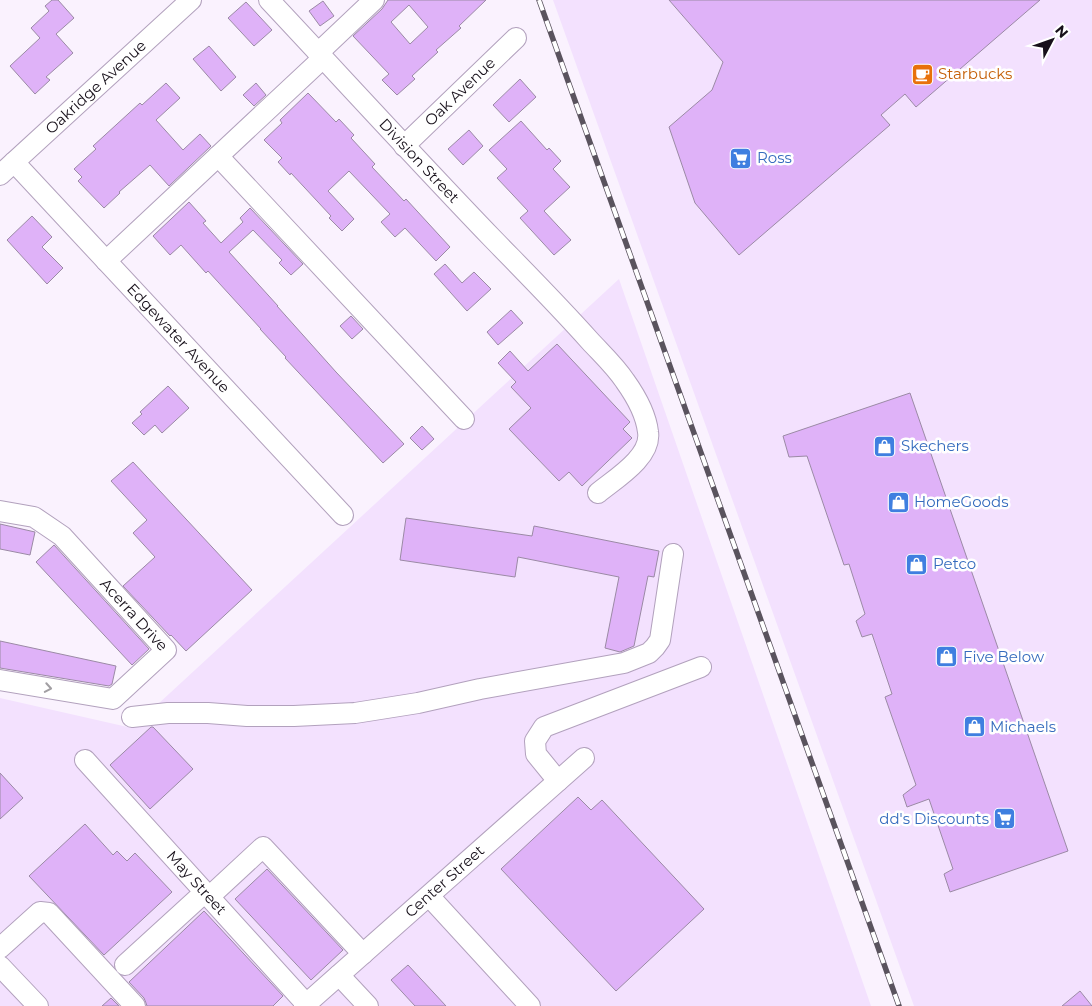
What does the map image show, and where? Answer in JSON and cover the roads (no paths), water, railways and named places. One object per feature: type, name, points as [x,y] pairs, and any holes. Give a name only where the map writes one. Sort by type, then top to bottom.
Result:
[{"type":"street","name":"Oakridge Avenue","points":[[7,168],[191,0]]},
{"type":"street","name":"Division Street","points":[[269,0],[404,146],[571,320],[624,380],[642,410],[648,432],[648,441],[646,449],[640,458],[598,492]]},
{"type":"street","points":[[106,261],[218,156],[374,0]]},
{"type":"street","name":"Oak Avenue","points":[[404,146],[516,38]]},
{"type":"street","points":[[218,156],[464,419]]},
{"type":"street","name":"Edgewater Avenue","points":[[7,168],[106,261],[343,515]]},
{"type":"street","name":"Acerra Drive","points":[[0,511],[34,517],[62,536],[166,650],[113,699],[0,680]]},
{"type":"street","points":[[132,717],[168,713],[208,713],[247,716],[355,713],[418,703],[480,689],[624,663],[649,653],[660,640],[673,554]]},
{"type":"street","points":[[558,781],[536,754],[535,741],[544,727],[701,667]]},
{"type":"street","name":"Center Street","points":[[306,1006],[584,758]]},
{"type":"street","name":"May Street","points":[[85,760],[306,1006]]},
{"type":"street","points":[[125,965],[263,847],[363,954]]},
{"type":"street","points":[[429,896],[530,1006]]},
{"type":"street","points":[[0,948],[40,912],[49,913],[135,1006]]},
{"type":"street","points":[[0,966],[38,1006]]},
{"type":"street","points":[[339,975],[368,1006]]},
{"type":"railway","points":[[539,0],[899,1006]]},
{"type":"place","name":"Starbucks","points":[[922,74]]},
{"type":"place","name":"Ross","points":[[741,158]]},
{"type":"place","name":"Skechers","points":[[885,446]]},
{"type":"place","name":"HomeGoods","points":[[898,502]]},
{"type":"place","name":"Petco","points":[[917,564]]},
{"type":"place","name":"Five Below","points":[[947,657]]},
{"type":"place","name":"Michaels","points":[[974,727]]},
{"type":"place","name":"dd's Discounts","points":[[1005,819]]}]
